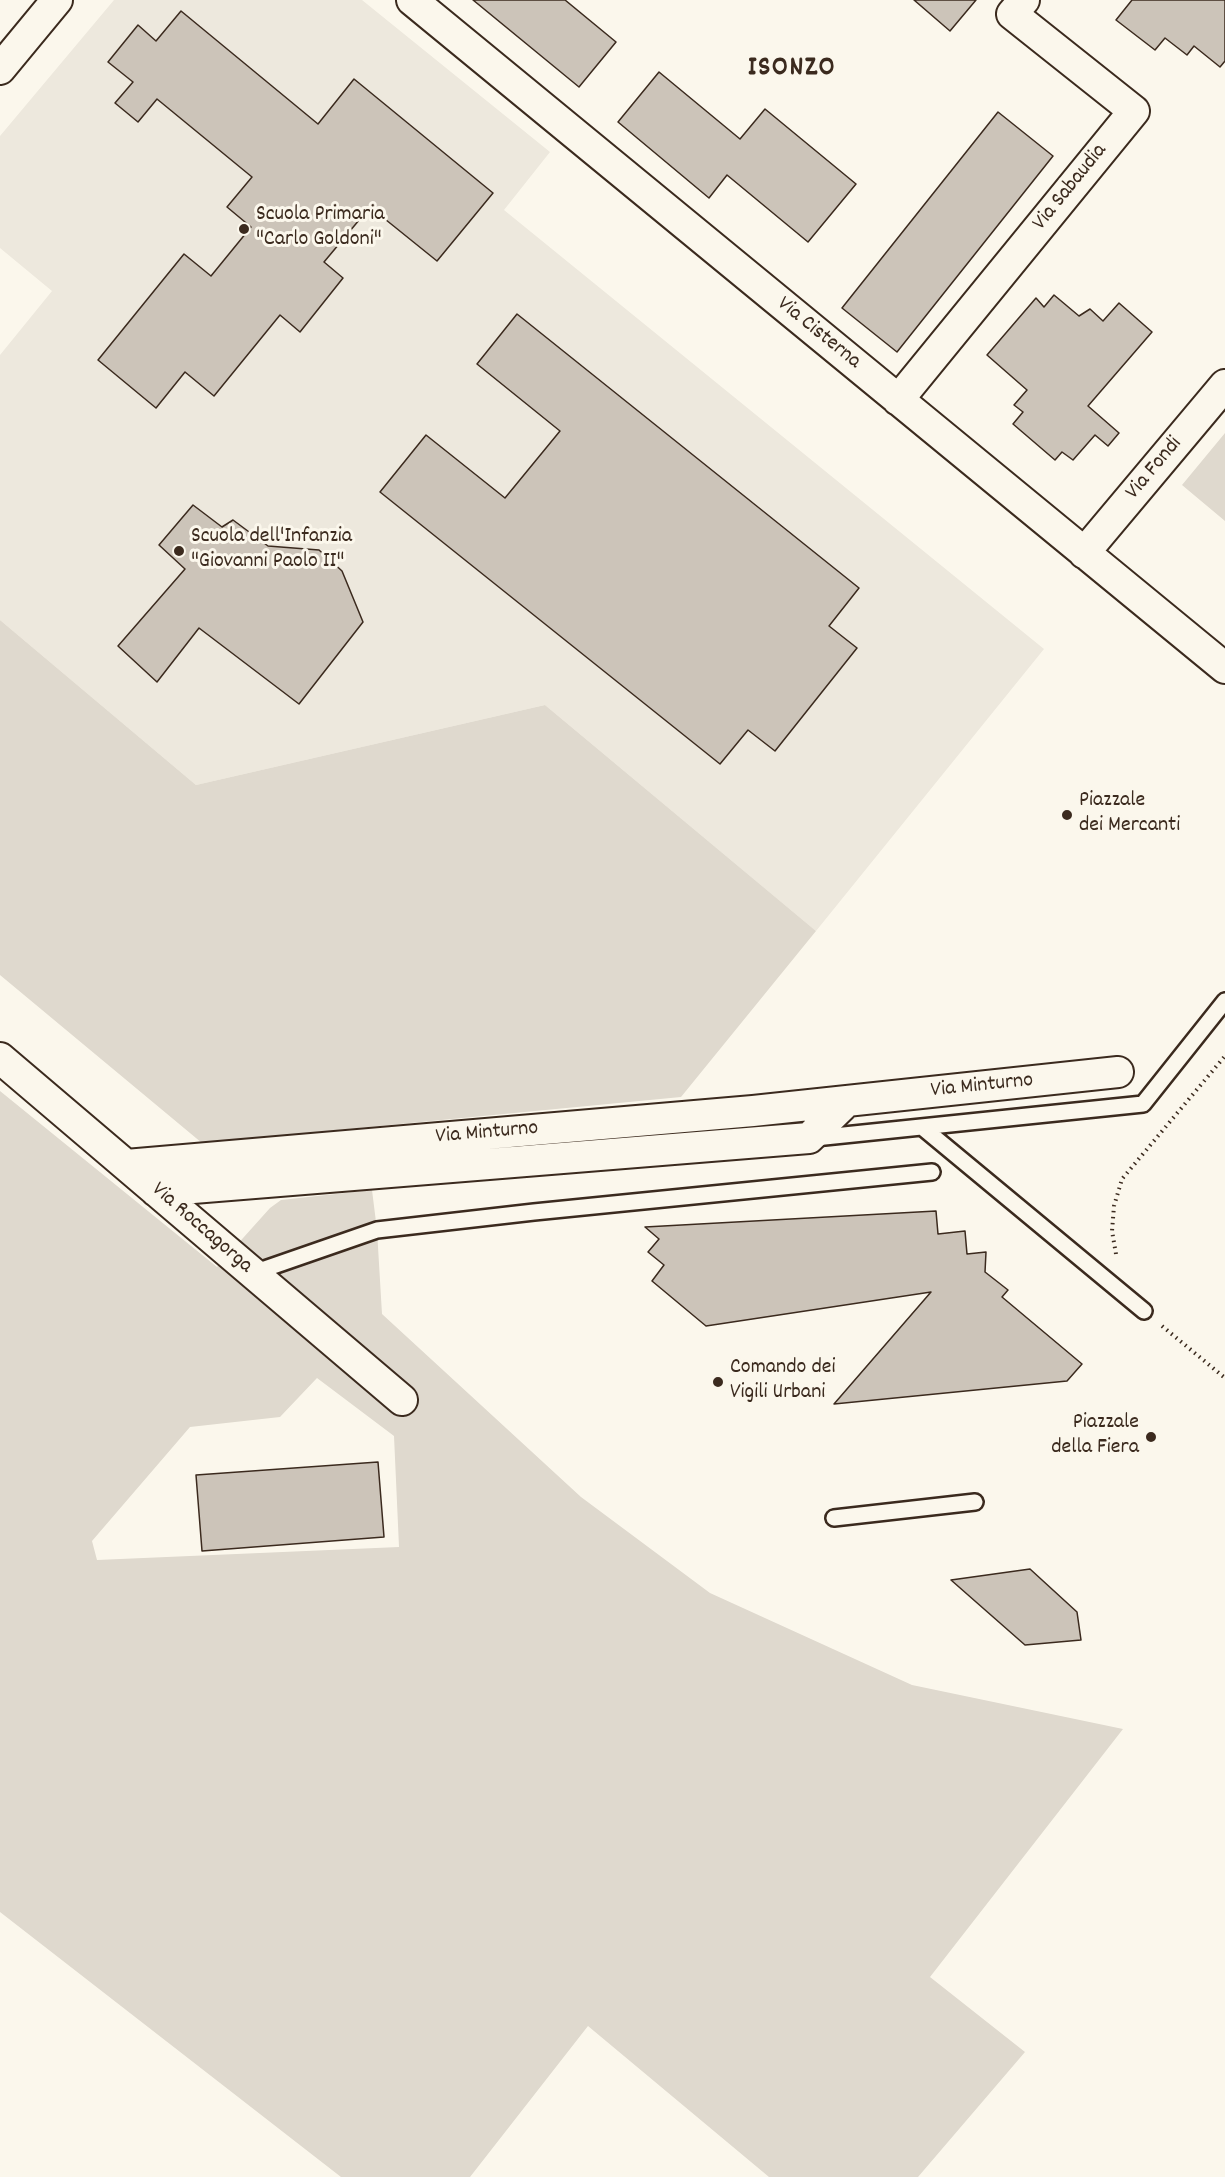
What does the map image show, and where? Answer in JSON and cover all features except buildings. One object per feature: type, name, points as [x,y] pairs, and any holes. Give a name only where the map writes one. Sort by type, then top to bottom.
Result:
[{"type":"street","points":[[0,69],[57,0]]},
{"type":"street","name":"Via Cisterna","points":[[412,0],[1225,668]]},
{"type":"street","name":"Via Sabaudia","points":[[898,400],[1134,111],[1012,14],[1024,0]]},
{"type":"street","name":"Via Fondi","points":[[1084,553],[1225,385]]},
{"type":"street","name":"Via Roccagorga","points":[[0,1058],[402,1400]]},
{"type":"street","name":"Via Minturno","points":[[126,1165],[729,1113],[1118,1072]]},
{"type":"street","points":[[809,1138],[847,1101]]},
{"type":"street","name":"Via Minturno","points":[[156,1191],[809,1138]]},
{"type":"lane","points":[[809,1138],[1143,1104],[1225,1001]]},
{"type":"lane","points":[[922,1126],[1144,1311]]},
{"type":"lane","points":[[253,1273],[377,1230],[932,1172]]},
{"type":"lane","points":[[834,1518],[975,1502]]},
{"type":"path","points":[[1118,1262],[1112,1231],[1114,1206],[1122,1179],[1225,1056]]},
{"type":"path","points":[[1144,1311],[1225,1378]]},
{"type":"shaded area","points":[[114,0],[362,0],[550,152],[504,210],[1044,649],[816,931],[545,705],[196,785],[0,620],[0,355],[52,291],[0,248],[0,136]]},
{"type":"shaded area","points":[[1225,433],[1225,521],[1182,485]]},
{"type":"shaded area","points":[[0,620],[196,785],[545,705],[816,931],[681,1097],[202,1143],[0,975]]},
{"type":"shaded area","points":[[0,1091],[217,1267],[270,1208],[281,1200],[372,1190],[382,1314],[581,1497],[710,1593],[912,1685],[1123,1729],[930,1977],[1025,2052],[918,2177],[769,2177],[588,2026],[470,2177],[341,2177],[0,1912]],"holes":[[[317,1378],[394,1436],[399,1547],[97,1560],[92,1541],[190,1427],[280,1417]]]},
{"type":"place","name":"Scuola Primaria \"Carlo Goldoni\"","points":[[244,229]]},
{"type":"place","name":"Scuola dell'Infanzia \"Giovanni Paolo II\"","points":[[179,551]]},
{"type":"place","name":"Piazzale dei Mercanti","points":[[1067,815]]},
{"type":"place","name":"Comando dei Vigili Urbani","points":[[718,1382]]},
{"type":"place","name":"Piazzale della Fiera","points":[[1151,1437]]},
{"type":"district","name":"ISONZO","points":[[792,70]]}]
